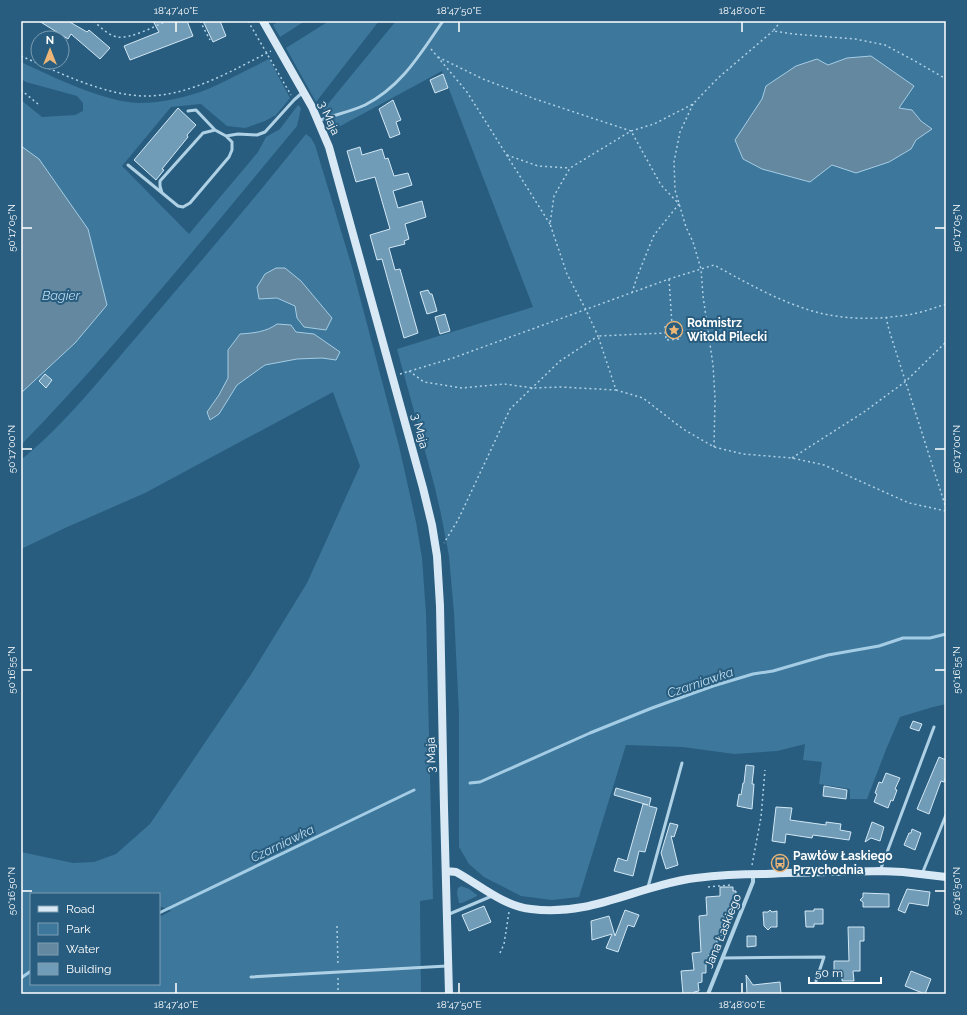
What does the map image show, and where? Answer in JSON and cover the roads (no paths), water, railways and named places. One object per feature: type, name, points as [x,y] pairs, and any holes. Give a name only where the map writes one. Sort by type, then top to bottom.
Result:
[{"type":"main road","name":"3 Maja","points":[[263,21],[304,92],[318,121],[333,162],[425,493],[437,556],[440,606],[449,994]]},
{"type":"main road","points":[[446,871],[456,872],[511,904],[530,909],[568,911],[592,906],[677,881],[696,878],[753,874],[880,871],[946,877]]},
{"type":"street","name":"Jana Łaskiego","points":[[708,994],[753,882],[753,874]]},
{"type":"lane","points":[[318,121],[364,105],[388,90],[405,75],[443,21]]},
{"type":"lane","points":[[226,136],[238,134],[257,135],[265,132],[294,100],[304,92]]},
{"type":"lane","points":[[128,165],[178,206],[183,207],[190,203],[229,157],[232,150],[232,142],[226,136],[215,130],[196,110],[188,111]]},
{"type":"lane","points":[[162,193],[160,181],[202,133],[215,130]]},
{"type":"lane","points":[[880,871],[934,727]]},
{"type":"lane","points":[[648,889],[682,763]]},
{"type":"lane","points":[[922,874],[946,815]]},
{"type":"lane","points":[[447,915],[494,895]]},
{"type":"lane","points":[[723,958],[824,957],[816,981]]},
{"type":"lane","points":[[251,977],[449,966]]},
{"type":"water","points":[[871,56],[914,86],[899,108],[912,110],[921,121],[932,129],[916,140],[911,149],[889,162],[856,173],[832,165],[810,182],[762,169],[743,159],[735,140],[762,99],[766,86],[796,66],[817,59],[828,65],[847,58]]},
{"type":"water","name":"Bagier","points":[[21,146],[39,159],[88,229],[107,305],[75,343],[21,393]]},
{"type":"water","points":[[276,268],[285,268],[301,281],[332,318],[326,330],[304,327],[297,318],[295,306],[277,298],[259,299],[257,287],[265,274]]},
{"type":"water","points":[[277,324],[291,325],[296,332],[314,334],[340,352],[336,360],[322,358],[297,359],[265,365],[237,385],[219,414],[210,420],[207,412],[219,395],[228,378],[228,350],[240,334],[255,333],[273,327]]},
{"type":"waterway","name":"Czarniawka","points":[[470,783],[480,782],[590,733],[652,708],[713,686],[828,655],[879,646],[903,638],[930,638],[946,634]]},
{"type":"waterway","name":"Czarniawka","points":[[160,913],[414,790]]},
{"type":"waterway","name":"Czarniawka","points":[[21,978],[30,972]]},
{"type":"place","name":"Rotmistrz Witold Pilecki","points":[[674,330]]},
{"type":"place","name":"Pawłów Łaskiego Przychodnia","points":[[780,863]]}]
